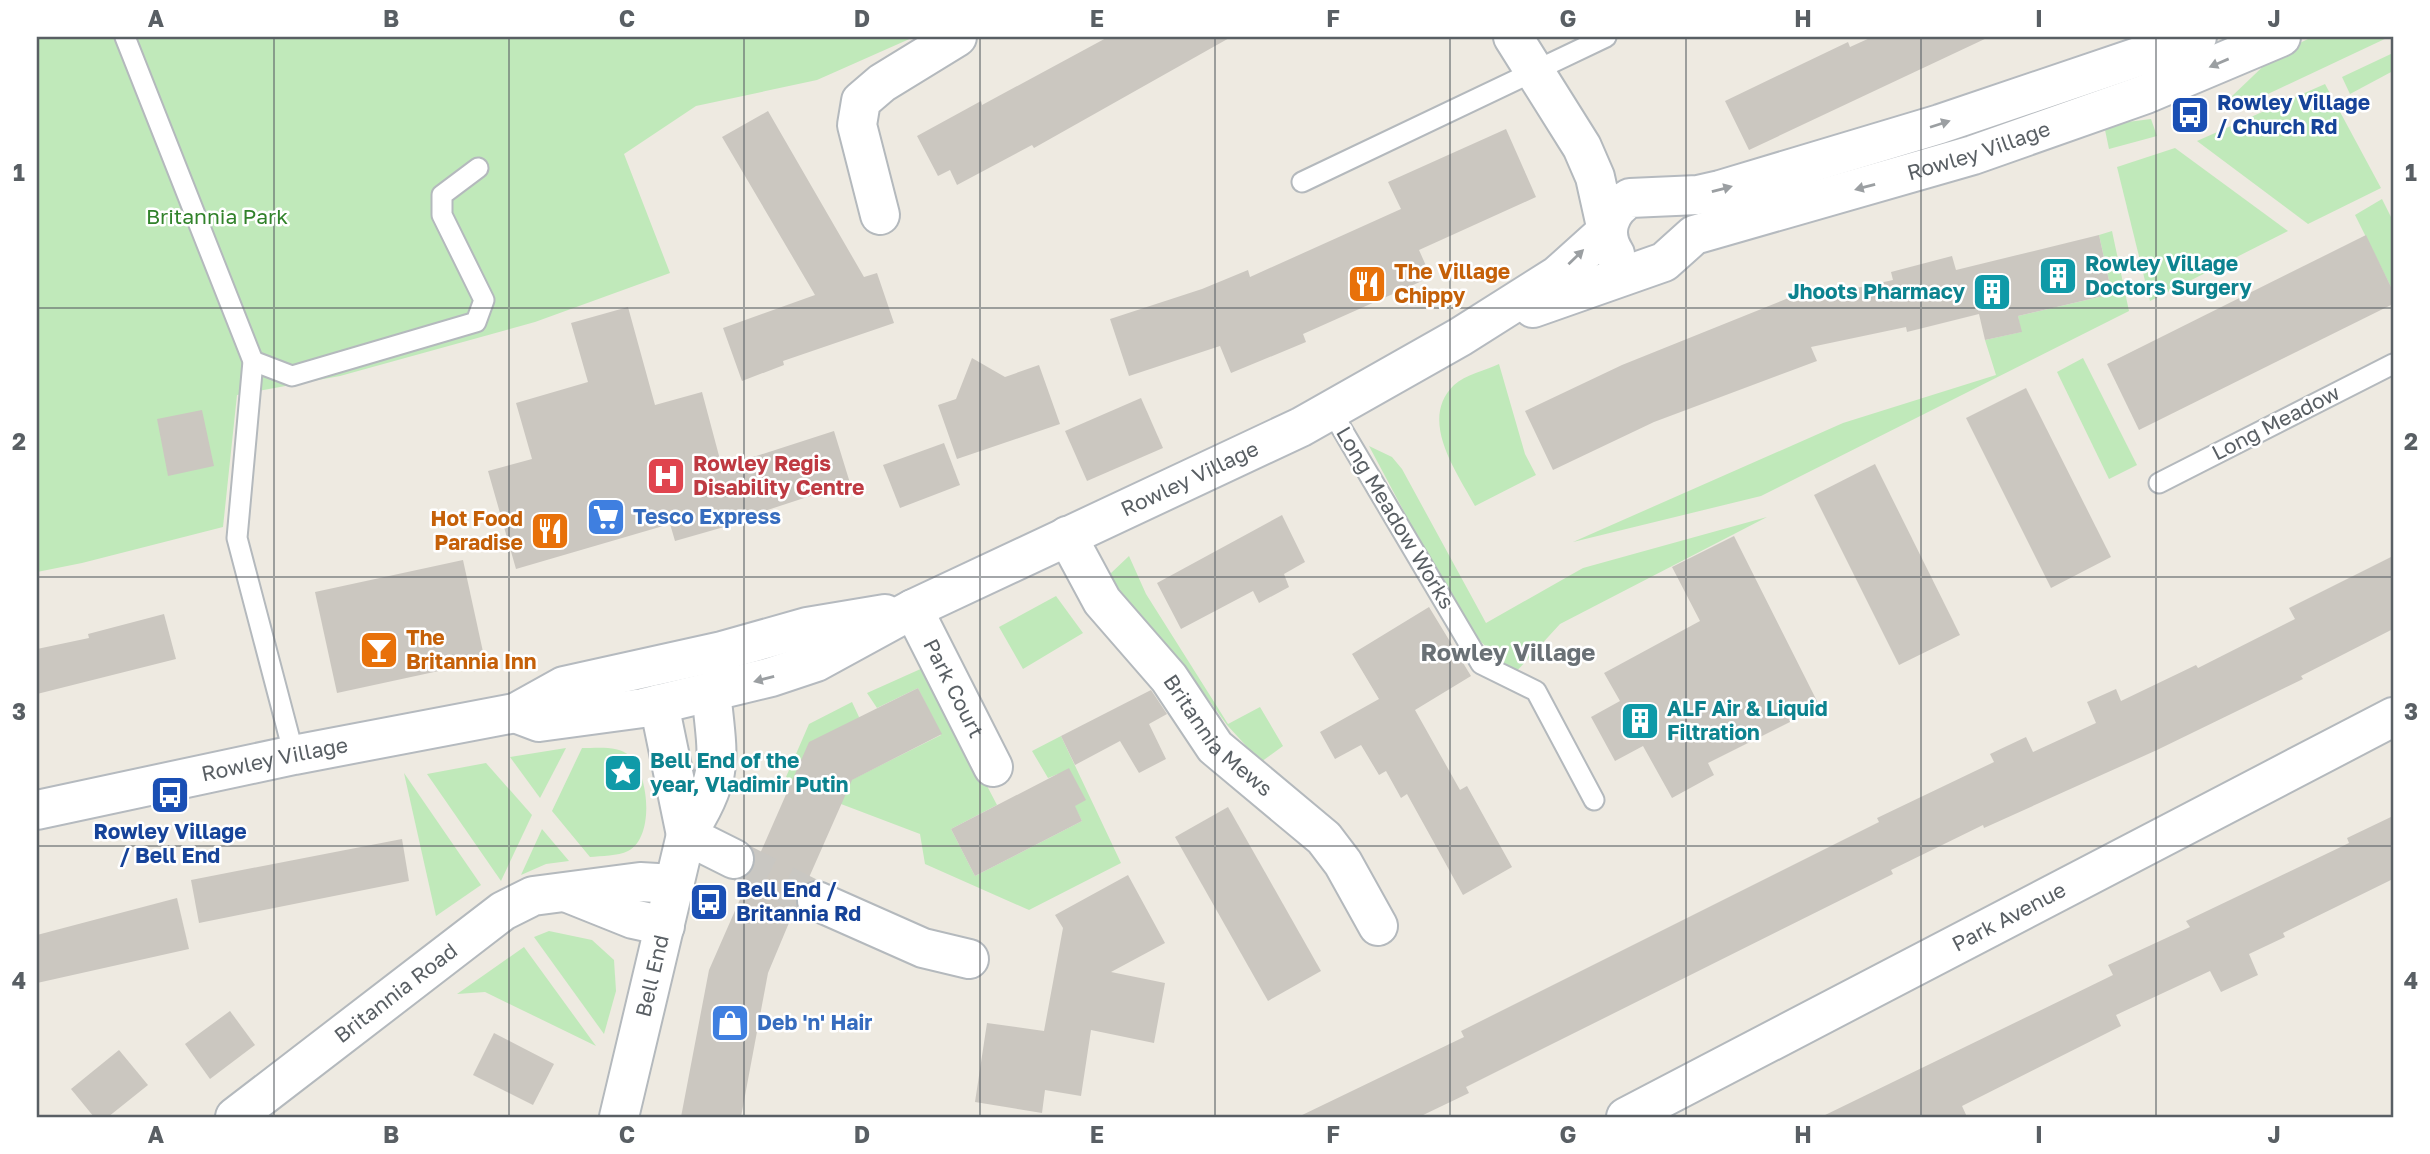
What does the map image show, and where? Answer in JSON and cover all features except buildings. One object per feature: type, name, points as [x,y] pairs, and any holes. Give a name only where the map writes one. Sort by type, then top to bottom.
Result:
[{"type":"main road","points":[[880,215],[857,125],[861,101],[882,83],[957,37]]},
{"type":"main road","points":[[1513,37],[1582,147],[1595,177],[1607,239],[1617,258],[1635,267],[1660,260],[1679,230],[1673,213],[1582,147]]},
{"type":"main road","name":"Rowley Village","points":[[711,692],[816,662],[914,610],[1301,427],[1460,337],[1558,275],[1607,231],[1610,218],[1621,203],[1648,197],[1720,190],[1940,124],[2197,37]]},
{"type":"main road","name":"Rowley Village","points":[[1460,337],[1660,260],[1694,236],[1972,155],[2146,94],[2281,37]]},
{"type":"main road","name":"Britannia Mews","points":[[1067,536],[1102,601],[1169,678],[1215,747],[1324,838],[1343,863],[1378,926]]},
{"type":"main road","name":"Rowley Village","points":[[515,713],[539,722],[659,685],[807,627],[914,610]]},
{"type":"main road","name":"Park Court","points":[[914,610],[993,767]]},
{"type":"main road","points":[[659,685],[696,677],[711,692]]},
{"type":"main road","name":"Rowley Village","points":[[37,810],[294,755],[515,713],[564,686],[597,679],[619,694],[659,685]]},
{"type":"main road","name":"Bell End","points":[[659,685],[687,835]]},
{"type":"main road","name":"Bell End","points":[[620,1117],[687,835],[709,800],[718,762],[711,692]]},
{"type":"main road","name":"Park Avenue","points":[[1626,1117],[2393,717]]},
{"type":"main road","points":[[687,835],[734,859]]},
{"type":"main road","name":"Britannia Road","points":[[235,1117],[503,911],[533,896],[640,881],[675,884]]},
{"type":"main road","name":"Britannia Road","points":[[566,892],[633,919],[665,926]]},
{"type":"main road","points":[[817,901],[923,948],[969,958]]},
{"type":"lane","points":[[125,37],[253,361],[237,538],[294,755]]},
{"type":"lane","points":[[1302,182],[1534,69],[1606,37]]},
{"type":"lane","points":[[253,361],[292,376],[476,322],[484,300],[442,215],[442,195],[478,168]]},
{"type":"lane","name":"Long Meadow","points":[[2159,483],[2393,363]]},
{"type":"lane","name":"Long Meadow Works","points":[[1330,409],[1481,664],[1536,691],[1594,800]]},
{"type":"green space","name":"Britannia Park","points":[[37,37],[914,37],[817,80],[696,106],[624,154],[670,273],[535,322],[340,376],[237,395],[223,527],[37,572]]},
{"type":"green space","points":[[2312,37],[2389,37],[2251,102],[2230,98],[2275,55]]},
{"type":"green space","points":[[2393,53],[2393,71],[2350,94],[2342,77]]},
{"type":"green space","points":[[2325,84],[2381,188],[2308,224],[2197,141]]},
{"type":"green space","points":[[2151,119],[2157,136],[2109,149],[2104,125]]},
{"type":"green space","points":[[2175,148],[2288,231],[2150,301],[2117,167]]},
{"type":"green space","points":[[2382,199],[2393,221],[2393,291],[2355,215]]},
{"type":"green space","points":[[2112,231],[2129,311],[1761,496],[1573,542],[1843,423],[1996,375],[1985,340],[2021,332],[2018,316],[2112,294],[2099,235]]},
{"type":"green space","points":[[2083,358],[2137,465],[2109,479],[2057,372]]},
{"type":"green space","points":[[1499,364],[1525,454],[1536,475],[1475,506],[1444,446],[1440,414],[1444,399],[1454,385]]},
{"type":"green space","points":[[1369,446],[1392,457],[1402,469],[1486,623],[1583,568],[1767,517],[1560,624],[1515,673],[1481,642],[1457,611]]},
{"type":"green space","points":[[1129,556],[1146,594],[1228,724],[1260,707],[1283,746],[1261,762],[1227,725],[1190,674],[1131,610],[1110,574]]},
{"type":"green space","points":[[1056,596],[1083,633],[1023,669],[999,627]]},
{"type":"green space","points":[[925,667],[997,805],[951,829],[975,876],[1082,821],[1058,774],[1048,778],[1032,751],[1061,736],[1121,863],[1029,910],[925,864],[920,834],[841,804],[786,777],[809,724],[852,702],[859,717],[835,788],[941,735],[918,688],[877,708],[867,693]]},
{"type":"green space","points":[[566,748],[540,798],[510,757]]},
{"type":"green space","points":[[582,748],[620,750],[630,756],[636,765],[645,791],[646,820],[637,844],[628,851],[590,857],[552,811]]},
{"type":"green space","points":[[486,763],[532,815],[501,881],[427,774]]},
{"type":"green space","points":[[404,773],[481,885],[436,916]]},
{"type":"green space","points":[[542,829],[569,861],[546,864],[521,875]]},
{"type":"green space","points":[[549,931],[592,940],[614,960],[616,991],[604,1034],[534,937]]},
{"type":"green space","points":[[524,947],[596,1046],[485,992],[457,994]]},
{"type":"tunnel","points":[[734,859],[817,901]]},
{"type":"place","name":"Rowley Village / Church Rd","points":[[2190,115]]},
{"type":"place","name":"Rowley Village Doctors Surgery","points":[[2058,276]]},
{"type":"place","name":"The Village Chippy","points":[[1367,284]]},
{"type":"place","name":"Jhoots Pharmacy","points":[[1992,292]]},
{"type":"place","name":"Rowley Regis Disability Centre","points":[[666,476]]},
{"type":"place","name":"Tesco Express","points":[[606,517]]},
{"type":"place","name":"Hot Food Paradise","points":[[550,531]]},
{"type":"place","name":"The Britannia Inn","points":[[379,650]]},
{"type":"place","name":"ALF Air & Liquid Filtration","points":[[1640,721]]},
{"type":"place","name":"Bell End of the year, Vladimir Putin","points":[[623,773]]},
{"type":"place","name":"Rowley Village / Bell End","points":[[170,795]]},
{"type":"place","name":"Bell End / Britannia Rd","points":[[709,902]]},
{"type":"place","name":"Deb 'n' Hair","points":[[730,1023]]},
{"type":"district","name":"Rowley Village","points":[[1508,653]]}]
